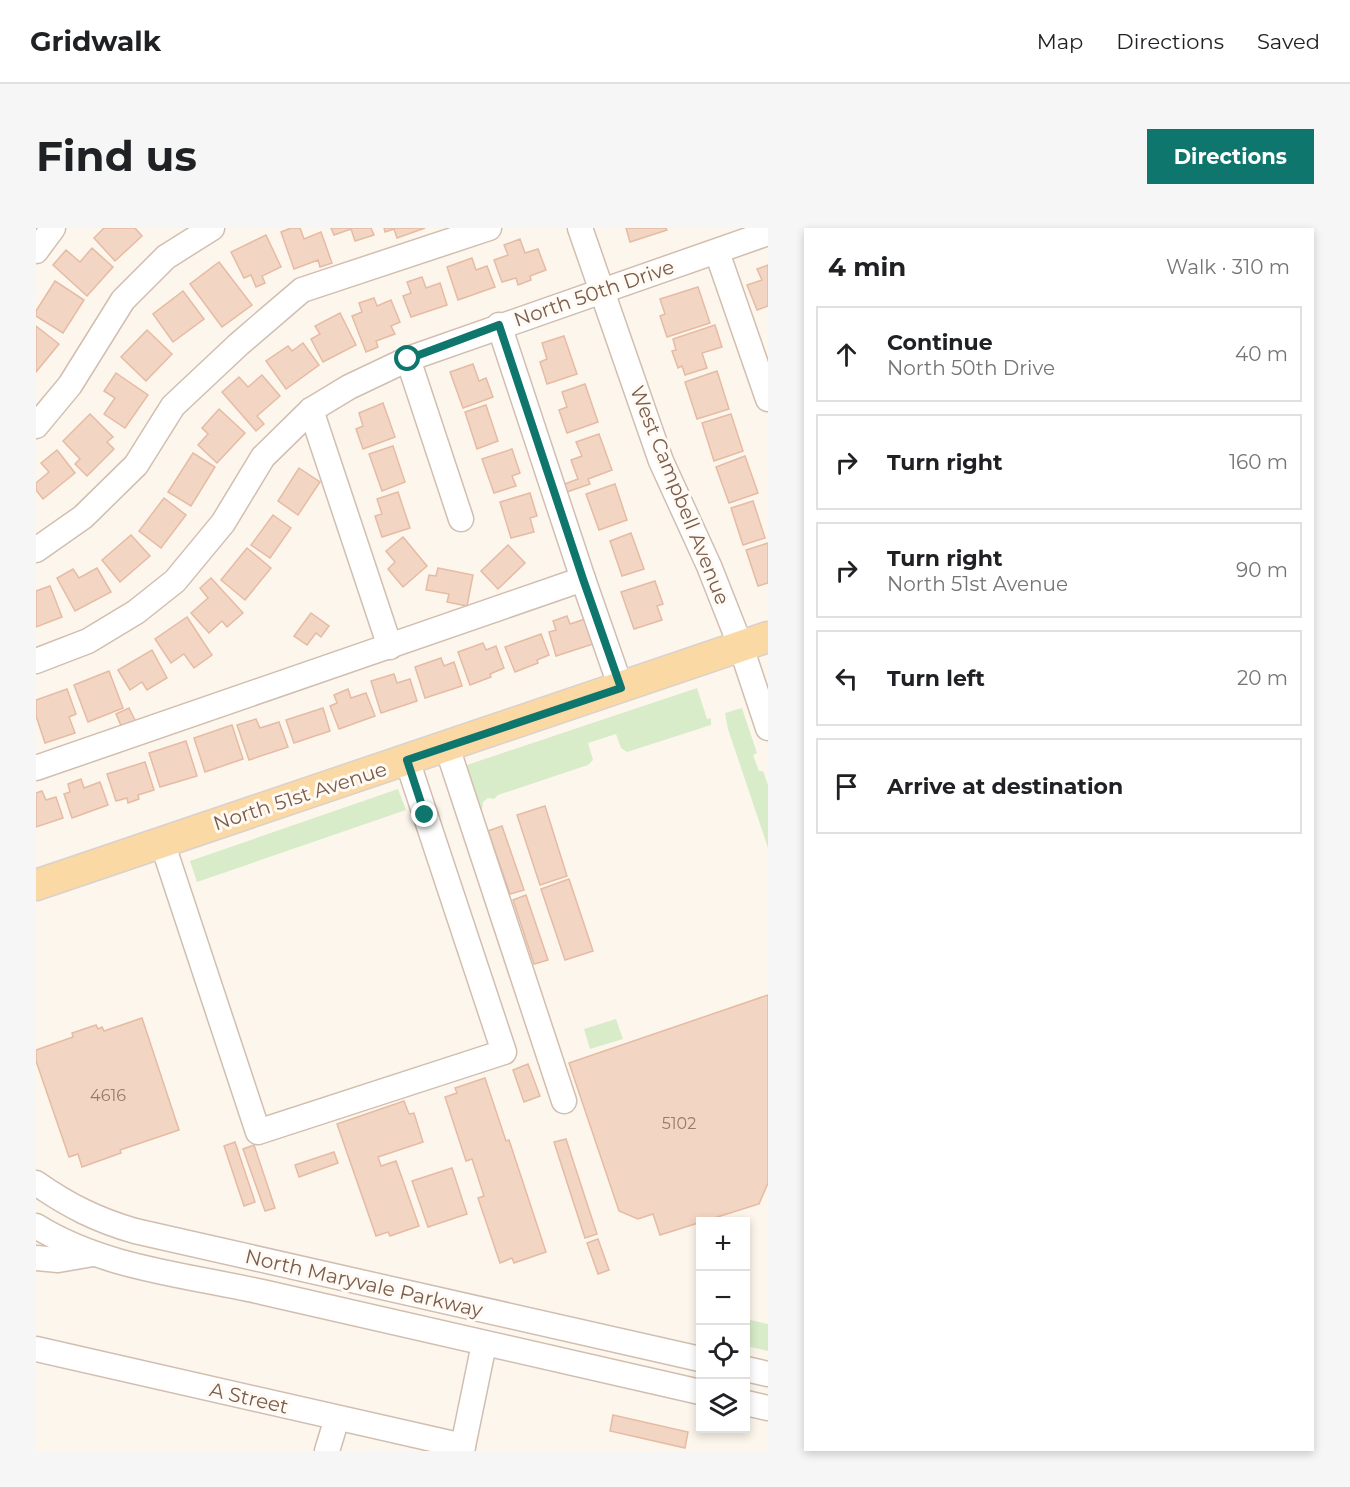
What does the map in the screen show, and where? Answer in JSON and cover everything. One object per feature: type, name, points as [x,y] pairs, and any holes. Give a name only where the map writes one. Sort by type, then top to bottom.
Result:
[{"type":"main road","name":"North 51st Avenue","points":[[36,885],[755,642]]},
{"type":"street","points":[[36,251],[52,228]]},
{"type":"street","points":[[36,426],[70,385],[123,300],[165,257],[212,228]]},
{"type":"street","points":[[36,550],[83,517],[136,465],[172,406],[238,344],[302,290],[489,228]]},
{"type":"street","name":"West Campbell Avenue","points":[[580,228],[661,461],[709,566],[755,642],[768,728]]},
{"type":"street","name":"North 50th Drive","points":[[36,661],[88,641],[136,612],[175,581],[223,523],[263,457],[311,410],[349,387],[408,359],[499,325],[768,233]]},
{"type":"street","points":[[717,252],[768,399]]},
{"type":"street","points":[[499,325],[621,688]]},
{"type":"street","points":[[408,359],[461,519]]},
{"type":"street","points":[[311,410],[390,647]]},
{"type":"street","points":[[36,768],[583,579]]},
{"type":"street","points":[[447,747],[564,1101]]},
{"type":"street","points":[[162,842],[258,1132],[493,1056],[504,1052],[407,760]]},
{"type":"street","name":"North Maryvale Parkway","points":[[36,1183],[68,1205],[94,1218],[126,1228],[696,1358]]},
{"type":"street","name":"North Maryvale Parkway","points":[[36,1226],[71,1245],[126,1264],[212,1281],[695,1391]]},
{"type":"street","name":"North Maryvale Parkway","points":[[36,1258],[58,1260],[94,1254]]},
{"type":"street","points":[[462,1448],[484,1344]]},
{"type":"street","name":"A Street","points":[[36,1349],[462,1448]]},
{"type":"street","points":[[670,1353],[695,1391]]},
{"type":"street","points":[[750,1370],[768,1374]]},
{"type":"street","points":[[750,1404],[768,1408]]},
{"type":"street","points":[[327,1451],[337,1418]]},
{"type":"green space","points":[[697,688],[707,719],[711,718],[711,725],[627,752],[621,748],[616,734],[588,743],[593,760],[588,765],[498,795],[494,799],[488,798],[483,802],[482,810],[477,811],[461,767]]},
{"type":"green space","points":[[742,708],[757,753],[753,755],[768,785],[768,848],[728,729],[725,713]]},
{"type":"green space","points":[[398,789],[406,810],[197,882],[190,861]]},
{"type":"green space","points":[[616,1019],[623,1039],[590,1049],[584,1029]]},
{"type":"green space","points":[[750,1320],[768,1324],[768,1351],[750,1347]]},
{"type":"building","points":[[104,228],[135,228],[142,236],[115,261],[94,238]]},
{"type":"building","points":[[291,228],[300,228],[304,239],[321,232],[332,263],[320,267],[318,260],[294,269],[281,232]]},
{"type":"building","points":[[331,228],[371,228],[374,235],[355,241],[351,229],[334,235]]},
{"type":"building","points":[[384,228],[425,228],[397,238],[394,229],[385,232]]},
{"type":"building","points":[[626,228],[666,228],[667,230],[630,242]]},
{"type":"building","points":[[266,235],[281,267],[262,276],[265,283],[256,287],[251,275],[244,278],[231,252]]},
{"type":"building","points":[[520,239],[525,253],[538,249],[546,270],[530,276],[531,280],[518,285],[516,278],[502,282],[494,260],[508,255],[504,245]]},
{"type":"building","points":[[92,248],[113,267],[87,296],[53,265],[66,250],[80,262]]},
{"type":"building","points":[[472,258],[476,270],[487,266],[495,287],[458,300],[447,267]]},
{"type":"building","points":[[219,262],[252,305],[222,327],[190,284]]},
{"type":"building","points":[[768,265],[768,306],[757,310],[747,285],[762,280],[757,269]]},
{"type":"building","points":[[422,277],[426,288],[440,283],[447,305],[411,317],[403,296],[411,293],[407,282]]},
{"type":"building","points":[[55,281],[84,300],[63,333],[36,316],[36,311]]},
{"type":"building","points":[[698,287],[710,323],[667,337],[660,316],[665,314],[660,299]]},
{"type":"building","points":[[183,291],[204,319],[173,342],[153,314]]},
{"type":"building","points":[[374,298],[377,306],[391,300],[400,322],[391,326],[395,334],[376,341],[378,347],[366,352],[352,316],[362,312],[359,303]]},
{"type":"building","points":[[340,313],[356,345],[323,362],[311,339],[320,334],[315,326]]},
{"type":"building","points":[[715,325],[722,347],[702,353],[707,368],[685,375],[682,366],[678,368],[672,351],[676,350],[673,339]]},
{"type":"building","points":[[36,326],[59,344],[36,372]]},
{"type":"building","points":[[147,330],[172,354],[146,381],[121,357]]},
{"type":"building","points":[[564,336],[577,374],[547,384],[540,362],[547,359],[542,343]]},
{"type":"building","points":[[303,343],[319,365],[286,389],[266,361],[288,346],[292,351]]},
{"type":"building","points":[[473,364],[479,381],[486,378],[493,397],[463,408],[450,372]]},
{"type":"building","points":[[717,371],[729,409],[697,419],[685,382]]},
{"type":"building","points":[[116,373],[148,395],[125,428],[104,414],[115,398],[104,391]]},
{"type":"building","points":[[262,375],[280,396],[257,416],[264,424],[256,431],[222,392],[239,377],[248,387]]},
{"type":"building","points":[[585,384],[598,422],[567,433],[559,410],[567,407],[562,392]]},
{"type":"building","points":[[383,403],[395,437],[363,449],[356,429],[363,426],[359,413]]},
{"type":"building","points":[[486,405],[498,441],[477,449],[465,412]]},
{"type":"building","points":[[219,409],[245,433],[217,463],[198,445],[208,434],[202,428]]},
{"type":"building","points":[[90,414],[113,437],[107,442],[114,449],[87,476],[75,464],[80,459],[63,441]]},
{"type":"building","points":[[731,414],[743,451],[714,461],[702,423]]},
{"type":"building","points":[[599,434],[612,470],[588,479],[590,484],[564,493],[562,485],[578,479],[571,460],[582,456],[576,442]]},
{"type":"building","points":[[393,446],[405,482],[382,491],[369,454]]},
{"type":"building","points":[[512,449],[520,473],[512,476],[516,486],[494,493],[482,459]]},
{"type":"building","points":[[57,450],[75,473],[43,499],[36,490],[36,483],[49,472],[41,463]]},
{"type":"building","points":[[193,453],[215,467],[191,506],[168,492]]},
{"type":"building","points":[[745,456],[758,493],[729,503],[716,467]]},
{"type":"building","points":[[299,468],[320,482],[298,515],[278,501]]},
{"type":"building","points":[[615,484],[627,520],[599,530],[586,494]]},
{"type":"building","points":[[398,492],[410,528],[382,537],[375,516],[382,514],[377,499]]},
{"type":"building","points":[[530,493],[537,516],[530,518],[534,532],[511,538],[500,502]]},
{"type":"building","points":[[164,498],[186,515],[161,548],[139,531]]},
{"type":"building","points":[[753,501],[765,538],[743,545],[731,508]]},
{"type":"building","points":[[273,515],[291,528],[270,558],[251,545]]},
{"type":"building","points":[[631,533],[644,569],[622,576],[610,541]]},
{"type":"building","points":[[131,535],[150,556],[120,582],[102,560]]},
{"type":"building","points":[[403,537],[427,566],[403,587],[388,569],[395,562],[386,551]]},
{"type":"building","points":[[768,543],[768,583],[758,586],[746,550]]},
{"type":"building","points":[[508,545],[525,563],[498,589],[481,571]]},
{"type":"building","points":[[247,548],[271,568],[245,600],[221,580]]},
{"type":"building","points":[[97,568],[111,592],[75,611],[57,578],[73,569],[79,578]]},
{"type":"building","points":[[438,568],[473,575],[467,606],[447,602],[449,594],[426,590],[429,575],[436,576]]},
{"type":"building","points":[[211,578],[243,613],[227,627],[222,621],[209,633],[191,613],[208,598],[200,588]]},
{"type":"building","points":[[655,581],[663,604],[657,606],[662,620],[634,629],[621,592]]},
{"type":"building","points":[[50,586],[62,617],[36,627],[36,591]]},
{"type":"building","points":[[311,613],[329,626],[321,637],[316,633],[307,645],[294,636]]},
{"type":"building","points":[[567,616],[570,624],[585,619],[593,644],[556,656],[549,632],[556,630],[553,621]]},
{"type":"building","points":[[187,617],[212,655],[194,668],[184,654],[171,663],[155,639]]},
{"type":"building","points":[[541,634],[549,655],[537,660],[538,663],[515,672],[505,647]]},
{"type":"building","points":[[483,643],[486,650],[496,646],[504,668],[490,674],[491,677],[470,685],[458,652]]},
{"type":"building","points":[[152,650],[167,678],[147,690],[142,682],[130,690],[118,670]]},
{"type":"building","points":[[441,658],[444,666],[454,662],[462,686],[425,698],[415,667]]},
{"type":"building","points":[[109,671],[123,708],[88,722],[74,685]]},
{"type":"building","points":[[394,674],[397,683],[410,679],[417,701],[381,713],[371,681]]},
{"type":"building","points":[[67,689],[76,714],[69,717],[75,733],[45,743],[36,716],[36,700]]},
{"type":"building","points":[[348,689],[351,698],[366,693],[375,716],[339,729],[330,706],[337,703],[334,695]]},
{"type":"building","points":[[129,708],[136,722],[122,728],[116,714]]},
{"type":"building","points":[[323,708],[330,731],[294,743],[286,720]]},
{"type":"building","points":[[256,719],[260,728],[279,722],[288,747],[249,760],[237,725]]},
{"type":"building","points":[[232,725],[243,759],[205,772],[194,738]]},
{"type":"building","points":[[186,741],[197,776],[160,787],[149,753]]},
{"type":"building","points":[[145,762],[154,790],[138,795],[139,799],[128,803],[127,798],[116,801],[107,774]]},
{"type":"building","points":[[81,779],[84,788],[100,782],[108,805],[72,818],[64,794],[70,792],[68,784]]},
{"type":"building","points":[[42,791],[46,800],[56,797],[63,818],[36,827],[36,793]]},
{"type":"building","points":[[545,806],[567,876],[540,885],[517,815]]},
{"type":"building","points":[[502,826],[524,890],[510,894],[488,831]]},
{"type":"building","points":[[569,879],[593,951],[565,960],[541,889]]},
{"type":"building","points":[[526,895],[548,960],[534,964],[513,900]]},
{"type":"building","points":[[768,995],[768,1183],[759,1204],[717,1217],[696,1217],[696,1224],[660,1235],[653,1214],[638,1219],[619,1211],[569,1063]]},
{"type":"building","points":[[142,1018],[179,1130],[120,1150],[121,1153],[82,1167],[78,1154],[69,1157],[36,1061],[36,1050],[73,1037],[72,1033],[96,1025],[98,1029],[102,1027],[104,1031]]},
{"type":"building","points":[[528,1064],[540,1096],[524,1102],[513,1070]]},
{"type":"building","points":[[485,1078],[506,1141],[509,1140],[546,1252],[514,1263],[512,1258],[500,1263],[478,1198],[484,1196],[472,1159],[466,1161],[445,1097],[457,1093],[455,1088]]},
{"type":"building","points":[[404,1101],[409,1114],[414,1113],[423,1142],[378,1157],[381,1166],[396,1161],[419,1226],[390,1236],[388,1232],[376,1236],[337,1124]]},
{"type":"building","points":[[566,1139],[597,1234],[585,1238],[554,1142]]},
{"type":"building","points":[[235,1142],[255,1202],[244,1206],[224,1146]]},
{"type":"building","points":[[254,1145],[275,1208],[265,1211],[243,1149]]},
{"type":"building","points":[[334,1152],[338,1163],[299,1177],[295,1165]]},
{"type":"building","points":[[452,1168],[467,1214],[428,1227],[412,1181]]},
{"type":"building","points":[[598,1239],[609,1270],[598,1274],[587,1243]]},
{"type":"building","points":[[613,1415],[688,1432],[685,1448],[610,1431]]},
{"type":"route","points":[[408,359],[499,325],[621,688],[407,760],[425,815]]}]
